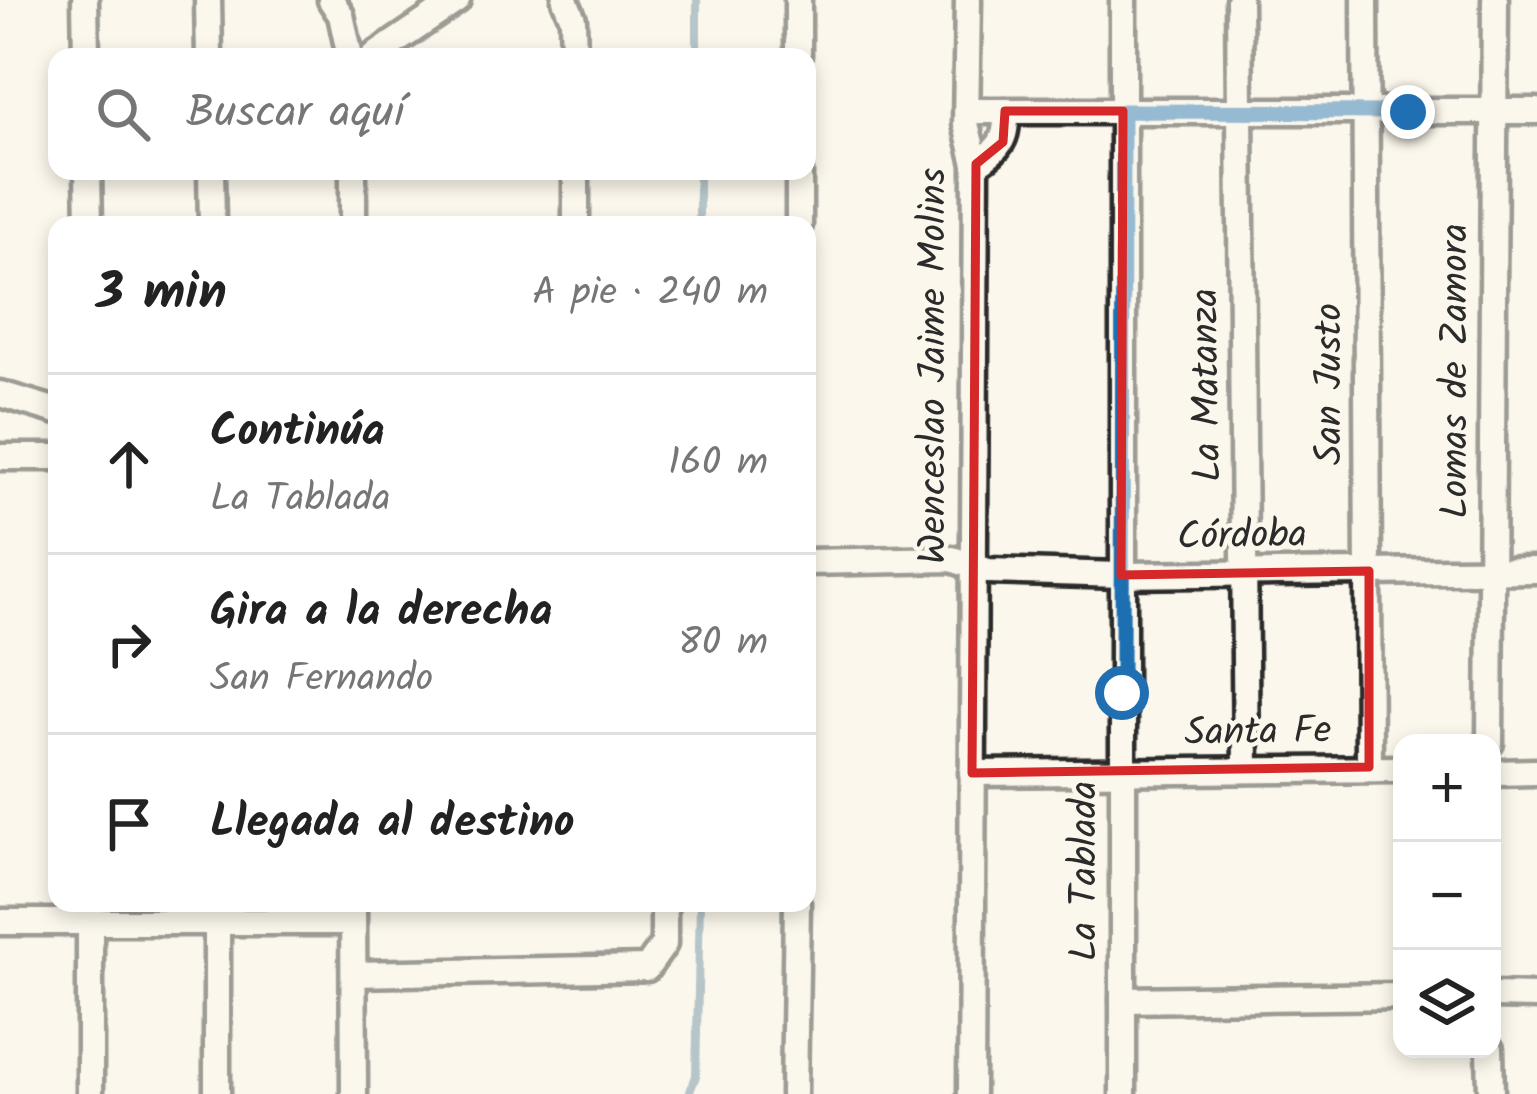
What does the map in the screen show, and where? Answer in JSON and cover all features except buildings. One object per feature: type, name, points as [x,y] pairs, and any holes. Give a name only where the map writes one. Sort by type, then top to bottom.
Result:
[{"type":"street","points":[[86,0],[86,48]]},
{"type":"street","points":[[208,0],[209,48]]},
{"type":"street","points":[[331,0],[348,48]]},
{"type":"street","points":[[386,48],[457,0]]},
{"type":"street","points":[[565,0],[573,19],[574,48]]},
{"type":"street","points":[[798,0],[798,48]]},
{"type":"street","name":"Wenceslao Jaime Molins","points":[[968,0],[968,140],[976,164],[971,1094]]},
{"type":"street","name":"La Tablada","points":[[1123,0],[1123,1094]]},
{"type":"street","name":"La Matanza","points":[[1240,0],[1246,770]]},
{"type":"street","name":"San Justo","points":[[1365,0],[1369,767]]},
{"type":"street","name":"Lomas de Zamora","points":[[1490,734],[1495,0]]},
{"type":"street","points":[[968,111],[1537,111]]},
{"type":"street","points":[[976,164],[1003,142],[1008,128],[1005,111]]},
{"type":"street","points":[[88,180],[89,216]]},
{"type":"street","points":[[211,180],[212,216]]},
{"type":"street","points":[[353,180],[353,216]]},
{"type":"street","points":[[576,180],[576,216]]},
{"type":"street","points":[[799,180],[799,216]]},
{"type":"street","points":[[0,394],[48,408]]},
{"type":"street","points":[[0,457],[48,457]]},
{"type":"street","name":"Córdoba","points":[[816,562],[952,559],[988,571],[1121,575],[1537,570]]},
{"type":"street","name":"Santa Fe","points":[[972,773],[1393,768]]},
{"type":"street","points":[[1501,773],[1537,772]]},
{"type":"street","points":[[217,912],[218,1094]]},
{"type":"street","points":[[0,922],[90,913],[353,912],[354,1094]]},
{"type":"street","points":[[355,974],[646,968],[664,944],[664,912]]},
{"type":"street","points":[[794,1094],[796,912]]},
{"type":"street","points":[[90,913],[90,1094]]},
{"type":"street","points":[[1501,995],[1537,996]]},
{"type":"street","points":[[1123,1000],[1393,996]]},
{"type":"street","points":[[1490,1058],[1491,1094]]},
{"type":"highlighted area","points":[[1005,111],[1123,111],[1121,575],[1369,571],[1369,767],[972,773],[976,164],[1003,142]]},
{"type":"waterway","points":[[697,0],[697,48]]},
{"type":"waterway","points":[[699,180],[699,216]]},
{"type":"waterway","points":[[689,1094],[696,1076],[700,912]]},
{"type":"route","points":[[1122,693],[1123,111],[1408,112]]}]
